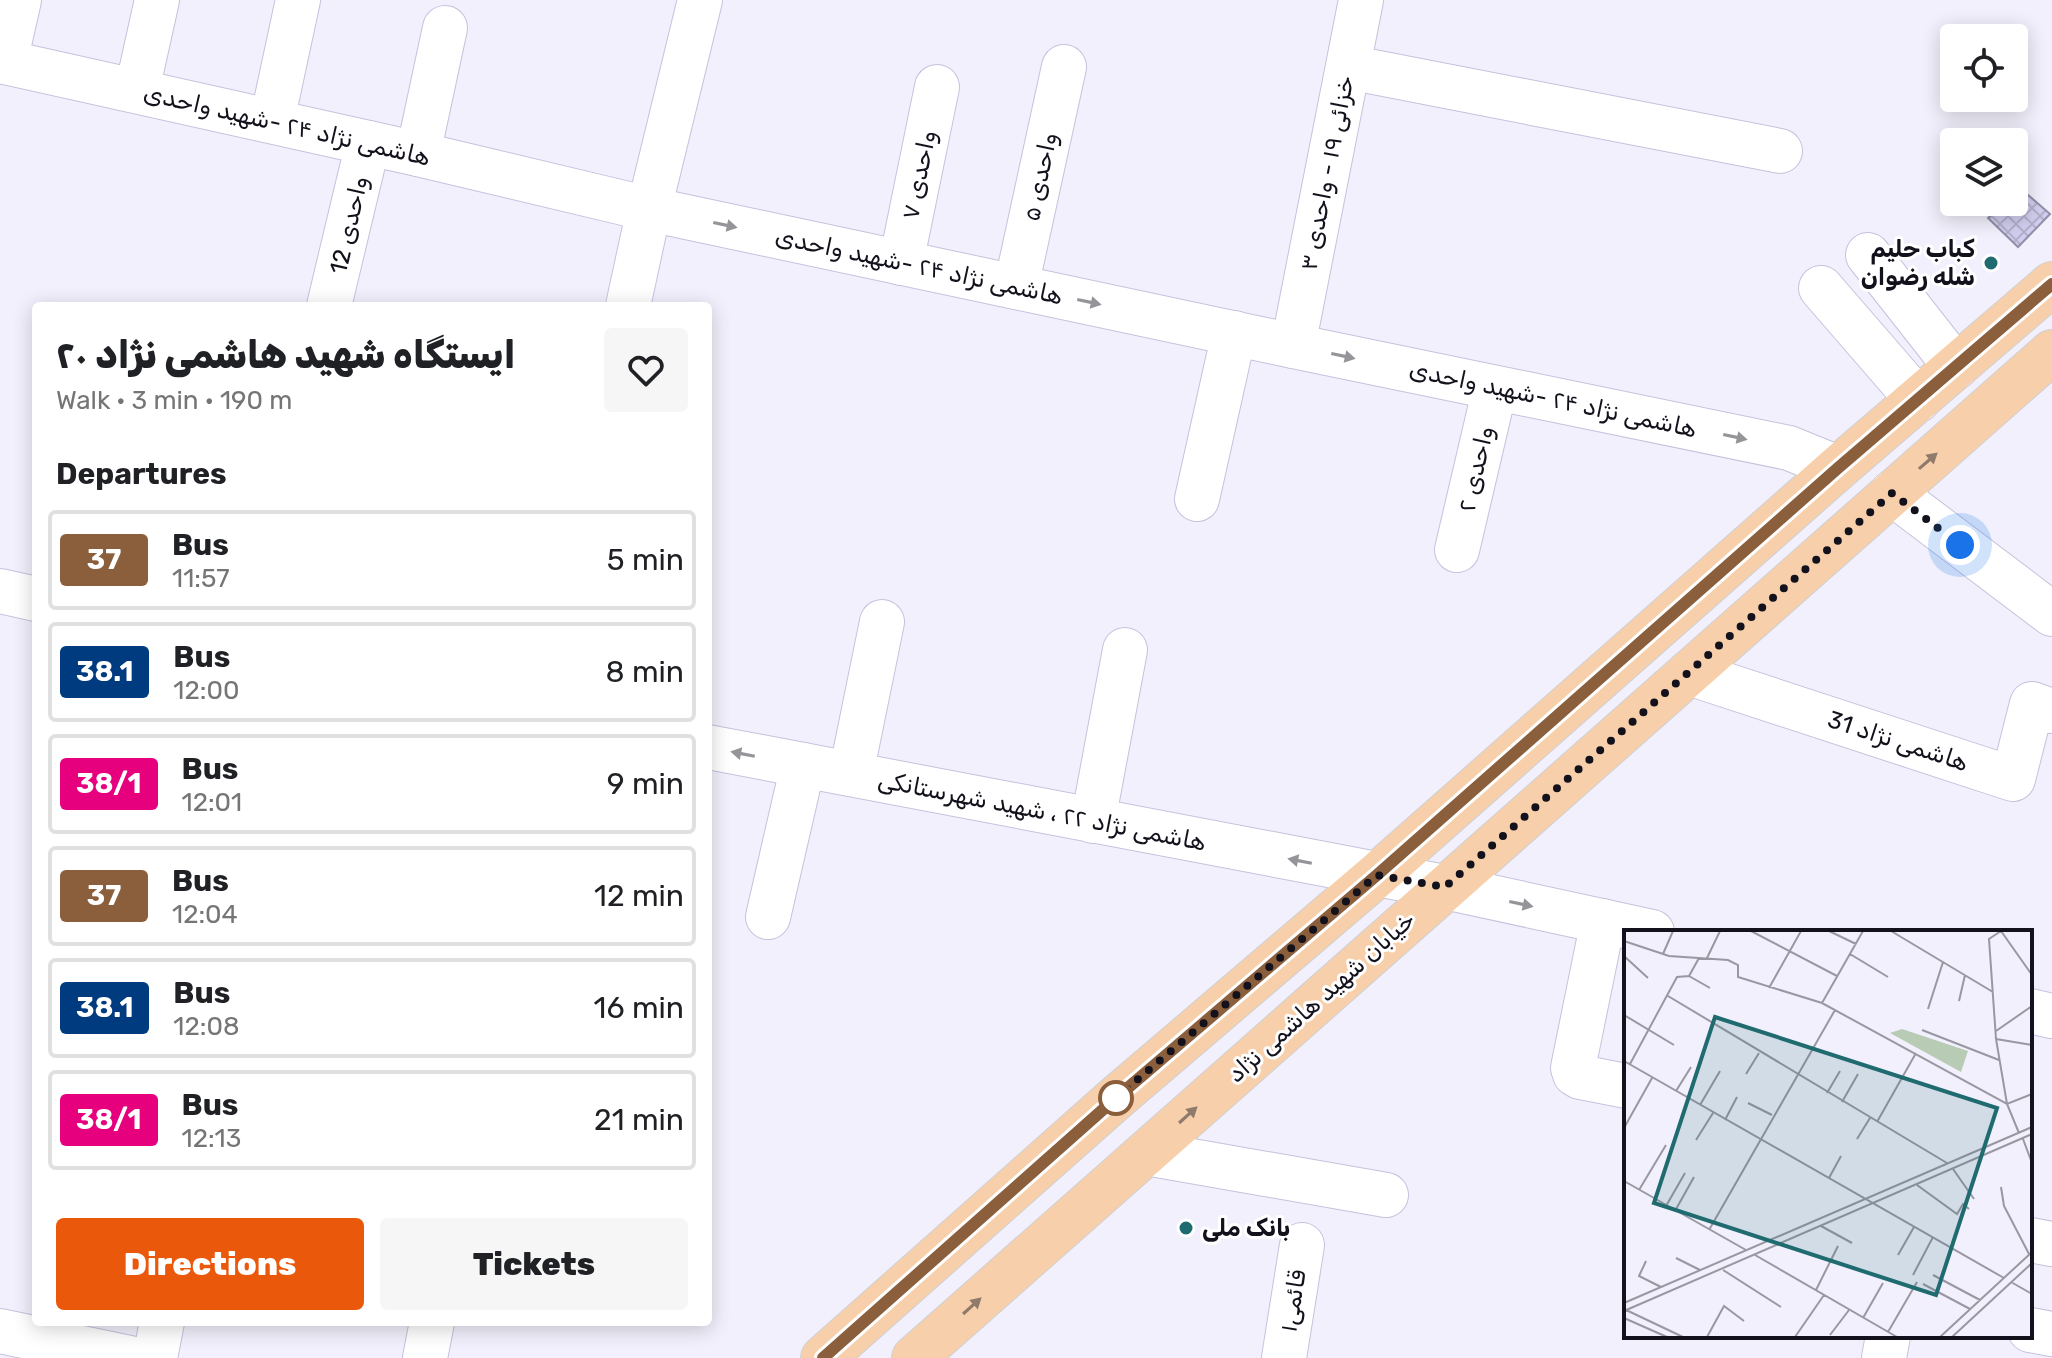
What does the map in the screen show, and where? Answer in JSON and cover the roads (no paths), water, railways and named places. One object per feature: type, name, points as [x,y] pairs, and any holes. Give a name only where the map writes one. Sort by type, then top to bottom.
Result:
[{"type":"main road","points":[[823,1358],[1116,1098],[1377,875],[1838,468],[2052,284]]},
{"type":"main road","name":"خیابان شهید هاشمی نژاد","points":[[914,1358],[2052,352]]},
{"type":"street","points":[[2,61],[19,0]]},
{"type":"street","points":[[137,90],[157,0]]},
{"type":"street","points":[[272,121],[298,0]]},
{"type":"street","points":[[629,302],[700,0]]},
{"type":"street","name":"خزائی ۱۹ - واحدی ۳","points":[[1293,346],[1361,0]]},
{"type":"street","points":[[418,154],[445,28]]},
{"type":"street","name":"هاشمی نژاد ۲۴ -شهید واحدی","points":[[2,61],[649,209],[1789,448],[1838,468]]},
{"type":"street","name":"واحدی ۵","points":[[1016,287],[1064,67]]},
{"type":"street","points":[[1348,67],[1780,151]]},
{"type":"street","name":"واحدی ۷","points":[[901,263],[937,87]]},
{"type":"street","name":"واحدی 12","points":[[330,302],[368,143]]},
{"type":"street","points":[[1868,255],[1956,367]]},
{"type":"street","points":[[1821,288],[1918,400]]},
{"type":"street","points":[[1197,499],[1234,333]]},
{"type":"street","name":"واحدی ۲","points":[[1457,550],[1495,388]]},
{"type":"street","points":[[1892,493],[2052,614]]},
{"type":"street","points":[[0,591],[32,598]]},
{"type":"street","points":[[851,774],[882,622]]},
{"type":"street","points":[[1093,821],[1125,650]]},
{"type":"street","name":"هاشمی نژاد 31","points":[[1689,673],[2013,779],[2032,704],[2052,711]]},
{"type":"street","name":"هاشمی نژاد ۲۲ ، شهید شهرستانکی","points":[[712,748],[1445,887],[1643,930]]},
{"type":"street","points":[[768,917],[803,765]]},
{"type":"street","points":[[1603,921],[1573,1068],[1580,1077],[1624,1086]]},
{"type":"street","points":[[2032,1011],[2052,1016]]},
{"type":"street","points":[[1146,1153],[1386,1195]]},
{"type":"street","points":[[2032,1240],[2052,1244]]},
{"type":"street","name":"قائمی۱","points":[[1284,1358],[1302,1245]]},
{"type":"street","points":[[155,1358],[161,1326]]},
{"type":"street","points":[[425,1358],[431,1326]]},
{"type":"street","points":[[2032,1330],[2052,1334]]},
{"type":"street","points":[[0,1331],[86,1335],[130,1358]]},
{"type":"street","points":[[1884,1358],[1888,1338]]},
{"type":"place","name":"کباب حلیم شله رضوان","points":[[1991,263]]},
{"type":"place","name":"بانک ملی","points":[[1186,1228]]}]
